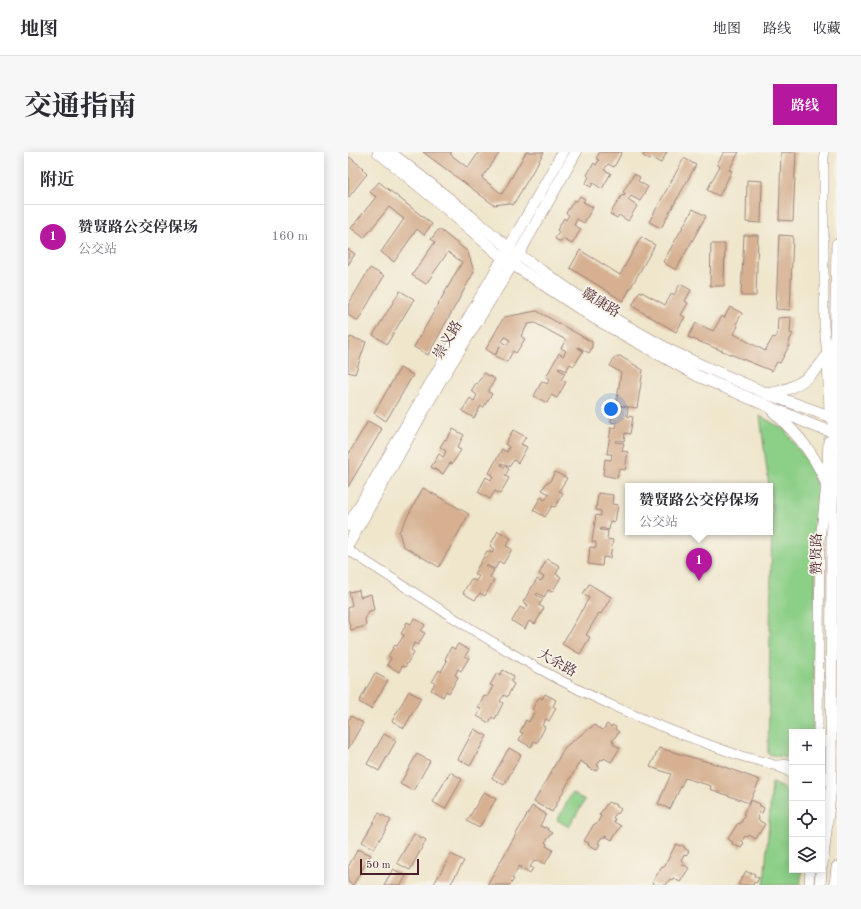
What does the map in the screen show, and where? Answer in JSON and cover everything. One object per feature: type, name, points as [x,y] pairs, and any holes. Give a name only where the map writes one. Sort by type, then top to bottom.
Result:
[{"type":"main road","name":"赣康路","points":[[378,152],[448,210],[594,318],[698,376],[767,406],[833,432]]},
{"type":"main road","name":"赣康路","points":[[390,152],[457,205],[511,256],[595,308],[664,347],[701,365],[768,394],[834,417]]},
{"type":"main road","name":"崇义路","points":[[348,545],[511,256],[563,152]]},
{"type":"main road","name":"崇义路","points":[[348,526],[511,256],[576,152]]},
{"type":"main road","name":"赞贤路","points":[[824,837],[830,786],[833,432],[837,244]]},
{"type":"main road","points":[[768,394],[786,390],[803,381],[817,369],[827,356],[835,340],[836,331]]},
{"type":"main road","points":[[767,406],[792,429],[806,446],[819,467],[831,502],[832,522]]},
{"type":"main road","points":[[835,885],[837,867]]},
{"type":"main road","points":[[820,885],[821,873]]},
{"type":"street","points":[[824,152],[824,326],[834,417]]},
{"type":"street","points":[[818,729],[820,540],[833,432]]},
{"type":"street","name":"大余路","points":[[348,550],[467,627],[521,660],[574,689],[667,730],[740,756],[784,768],[789,772]]},
{"type":"street","points":[[819,729],[823,710],[832,690]]},
{"type":"street","points":[[770,765],[789,764]]},
{"type":"street","points":[[809,885],[810,873]]},
{"type":"green space","points":[[760,416],[784,429],[809,464],[817,488],[813,729],[789,729],[789,756],[786,758],[768,754],[773,483],[769,483]]},
{"type":"green space","points":[[772,782],[789,792],[789,873],[802,873],[800,885],[764,885]]},
{"type":"green space","points":[[572,793],[585,800],[569,827],[557,820]]},
{"type":"building","points":[[423,152],[452,152],[450,154],[468,168],[479,152],[500,152],[482,178],[502,194],[526,152],[544,152],[513,205],[509,203],[494,205]]},
{"type":"building","points":[[600,152],[622,152],[614,167],[608,164],[604,170],[611,173],[602,189],[593,183],[591,187],[585,184],[589,177],[587,175],[594,163],[596,165],[599,160],[596,158]]},
{"type":"building","points":[[645,152],[667,152],[661,163],[643,156]]},
{"type":"building","points":[[724,152],[739,152],[729,170],[732,171],[719,196],[707,190],[720,166],[717,164]]},
{"type":"building","points":[[781,152],[796,152],[793,221],[779,220]]},
{"type":"building","points":[[348,156],[363,168],[362,169],[367,174],[348,198]]},
{"type":"building","points":[[684,158],[696,165],[661,228],[649,222]]},
{"type":"building","points":[[634,174],[640,177],[638,181],[648,187],[640,201],[631,196],[628,200],[637,206],[628,221],[619,215],[617,218],[610,214],[622,195],[624,196],[626,194],[623,192]]},
{"type":"building","points":[[747,180],[762,181],[761,223],[746,222]]},
{"type":"building","points":[[379,182],[432,224],[424,235],[417,229],[394,262],[381,252],[404,219],[389,207],[364,238],[351,228],[376,197],[370,192]]},
{"type":"building","points":[[580,196],[585,199],[583,202],[593,207],[584,223],[577,219],[574,225],[581,229],[572,244],[563,239],[561,242],[555,239],[559,232],[557,230],[564,218],[566,220],[569,215],[566,213],[574,200],[576,202]]},
{"type":"building","points":[[693,209],[706,216],[676,270],[663,262]]},
{"type":"building","points":[[439,229],[468,252],[474,272],[428,355],[414,347],[462,262],[448,252],[426,284],[412,275],[435,242],[431,239]]},
{"type":"building","points":[[744,235],[758,235],[756,296],[741,296]]},
{"type":"building","points":[[779,235],[793,236],[790,310],[776,309]]},
{"type":"building","points":[[641,237],[655,245],[623,301],[570,268],[580,250],[620,275]]},
{"type":"building","points":[[711,244],[725,244],[724,286],[710,286]]},
{"type":"building","points":[[348,249],[355,254],[348,265]]},
{"type":"building","points":[[370,268],[384,276],[358,321],[348,315],[348,305]]},
{"type":"building","points":[[680,284],[691,290],[685,301],[688,303],[681,315],[685,317],[676,332],[632,306],[640,291],[665,305],[672,293],[674,295]]},
{"type":"building","points":[[400,291],[414,299],[387,344],[373,335]]},
{"type":"building","points":[[730,307],[742,313],[736,324],[738,326],[734,334],[765,351],[773,337],[775,338],[777,336],[778,318],[791,317],[790,333],[793,334],[790,339],[789,346],[780,363],[777,362],[772,371],[688,337],[696,323],[713,331],[722,316],[724,318]]},
{"type":"building","points":[[537,311],[592,342],[592,347],[589,353],[578,347],[583,351],[574,366],[570,364],[566,371],[559,367],[558,369],[565,373],[561,380],[566,382],[557,398],[551,395],[547,403],[534,396],[542,381],[547,384],[550,379],[546,377],[559,353],[563,356],[566,351],[561,348],[566,340],[535,323],[528,324],[521,336],[525,339],[516,353],[513,351],[507,362],[495,356],[500,346],[495,355],[486,349],[504,317]],"holes":[[[505,337],[510,340],[507,345],[502,342]]]},
{"type":"building","points":[[350,337],[366,342],[355,374],[348,372],[348,342]]},
{"type":"building","points":[[620,356],[643,370],[637,408],[616,405],[621,373],[610,366],[615,357]]},
{"type":"building","points":[[400,368],[413,375],[386,421],[374,413]]},
{"type":"building","points":[[484,373],[495,379],[488,392],[492,394],[483,408],[481,406],[474,418],[462,411],[470,398],[474,401],[477,395],[471,391]]},
{"type":"building","points":[[614,405],[628,407],[627,416],[633,417],[630,434],[625,433],[624,441],[616,440],[615,442],[624,443],[622,451],[628,452],[625,470],[619,469],[617,478],[603,475],[605,459],[611,460],[612,454],[607,454],[611,427],[616,428],[617,423],[611,422]]},
{"type":"building","points":[[368,421],[382,429],[348,487],[348,455]]},
{"type":"building","points":[[453,429],[464,435],[457,448],[461,450],[443,474],[431,467],[439,454],[443,457],[446,451],[440,447]]},
{"type":"building","points":[[513,430],[526,437],[521,444],[527,447],[518,463],[514,460],[509,467],[502,463],[501,465],[509,469],[505,476],[509,478],[500,494],[495,491],[490,499],[478,492],[486,477],[491,480],[493,475],[489,473],[502,449],[507,452],[509,447],[505,444]]},
{"type":"building","points":[[555,472],[567,478],[559,491],[563,493],[555,507],[552,506],[545,517],[533,510],[541,497],[545,500],[549,494],[542,490],[547,482],[549,483]]},
{"type":"building","points":[[423,488],[469,514],[439,567],[403,546],[399,532]]},
{"type":"building","points":[[598,493],[613,495],[612,504],[618,505],[615,522],[610,521],[609,530],[601,528],[600,530],[608,531],[607,539],[613,540],[610,558],[603,557],[602,566],[588,564],[590,547],[596,548],[596,542],[592,542],[596,515],[601,516],[601,511],[596,510]]},
{"type":"building","points":[[498,531],[511,538],[506,546],[512,549],[503,564],[499,561],[495,569],[487,565],[486,566],[494,570],[490,577],[494,580],[485,596],[480,593],[475,600],[463,593],[471,579],[476,581],[479,576],[474,574],[487,551],[492,553],[494,549],[490,546]]},
{"type":"building","points":[[547,559],[560,566],[556,574],[561,577],[552,592],[548,590],[544,597],[537,593],[536,595],[543,599],[539,605],[544,608],[535,624],[529,621],[525,629],[512,621],[520,607],[525,610],[528,605],[523,602],[537,579],[541,581],[544,577],[539,574]]},
{"type":"building","points":[[589,584],[611,597],[601,614],[599,613],[586,635],[590,637],[580,654],[562,644],[589,598],[583,594]]},
{"type":"building","points":[[359,590],[360,597],[371,594],[374,610],[369,611],[365,619],[366,626],[351,630],[348,620],[348,608],[352,605],[349,592]]},
{"type":"building","points":[[414,618],[425,625],[421,631],[425,633],[418,645],[414,643],[411,650],[414,652],[405,667],[402,666],[399,672],[387,665],[391,658],[388,656],[404,635],[401,634],[407,622],[411,624]]},
{"type":"building","points":[[458,644],[469,650],[465,656],[469,658],[461,671],[458,669],[455,675],[458,677],[449,693],[446,691],[443,697],[431,690],[435,683],[432,682],[439,670],[441,672],[447,661],[445,659],[451,647],[455,649]]},
{"type":"building","points":[[503,670],[514,676],[511,682],[514,684],[507,697],[504,695],[500,701],[503,703],[495,719],[492,717],[489,723],[477,716],[481,709],[478,708],[484,696],[487,697],[493,686],[490,685],[497,673],[500,675]]},
{"type":"building","points":[[375,673],[388,680],[371,709],[359,702]]},
{"type":"building","points":[[409,691],[421,698],[404,728],[392,721]]},
{"type":"building","points":[[545,694],[556,700],[553,706],[556,708],[549,721],[546,719],[542,725],[545,727],[537,743],[534,741],[531,747],[519,740],[523,733],[520,732],[526,720],[529,722],[535,711],[532,709],[539,697],[542,699]]},
{"type":"building","points":[[351,716],[363,723],[348,749],[348,721]]},
{"type":"building","points":[[607,724],[611,727],[612,725],[616,727],[615,729],[619,732],[612,741],[614,742],[613,744],[620,748],[611,762],[604,758],[603,760],[601,759],[597,765],[599,766],[596,771],[587,767],[588,766],[580,761],[552,812],[534,802],[565,747],[594,725],[603,730]]},
{"type":"building","points":[[474,729],[487,736],[470,766],[458,759]]},
{"type":"building","points":[[384,734],[396,741],[379,771],[367,764]]},
{"type":"building","points":[[509,748],[521,755],[504,785],[492,778]]},
{"type":"building","points":[[659,748],[719,765],[760,780],[749,803],[710,789],[711,786],[685,778],[670,809],[658,804],[671,774],[650,767]]},
{"type":"building","points":[[417,754],[430,761],[413,791],[400,784]]},
{"type":"building","points":[[450,772],[462,779],[445,809],[433,802]]},
{"type":"building","points":[[484,792],[496,799],[479,828],[467,821]]},
{"type":"building","points":[[751,800],[760,804],[759,805],[764,808],[762,813],[760,812],[757,817],[759,818],[758,820],[765,824],[756,839],[749,835],[748,837],[745,836],[742,841],[744,843],[741,848],[732,844],[733,842],[728,839],[738,823],[740,824],[745,815],[743,814]]},
{"type":"building","points":[[608,802],[617,805],[616,806],[621,809],[613,818],[615,819],[614,822],[621,826],[612,840],[605,836],[604,838],[602,837],[598,843],[600,844],[597,849],[588,845],[589,843],[584,841],[594,824],[596,825],[601,816],[599,815]]},
{"type":"building","points":[[532,806],[546,814],[540,826],[549,829],[548,830],[553,833],[545,842],[547,844],[546,846],[553,850],[545,864],[537,860],[536,862],[534,861],[530,867],[533,868],[530,873],[524,869],[523,871],[519,866],[510,885],[487,885]]},
{"type":"building","points":[[379,813],[391,820],[374,849],[362,842]]},
{"type":"building","points":[[414,833],[426,840],[410,870],[397,863]]},
{"type":"building","points":[[676,844],[685,847],[684,848],[689,851],[681,860],[683,862],[682,864],[689,868],[680,882],[673,878],[672,880],[670,879],[666,885],[656,885],[652,883],[662,866],[664,867]]},
{"type":"building","points":[[358,849],[371,855],[353,885],[348,882],[348,867]]},
{"type":"building","points":[[451,854],[464,861],[450,885],[434,884]]},
{"type":"building","points":[[393,869],[406,876],[401,885],[384,885]]},
{"type":"building","points":[[746,871],[751,874],[751,872],[755,874],[754,876],[759,878],[753,885],[738,885]]},
{"type":"place","name":"赞贤路公交停保场","points":[[699,581]]}]
